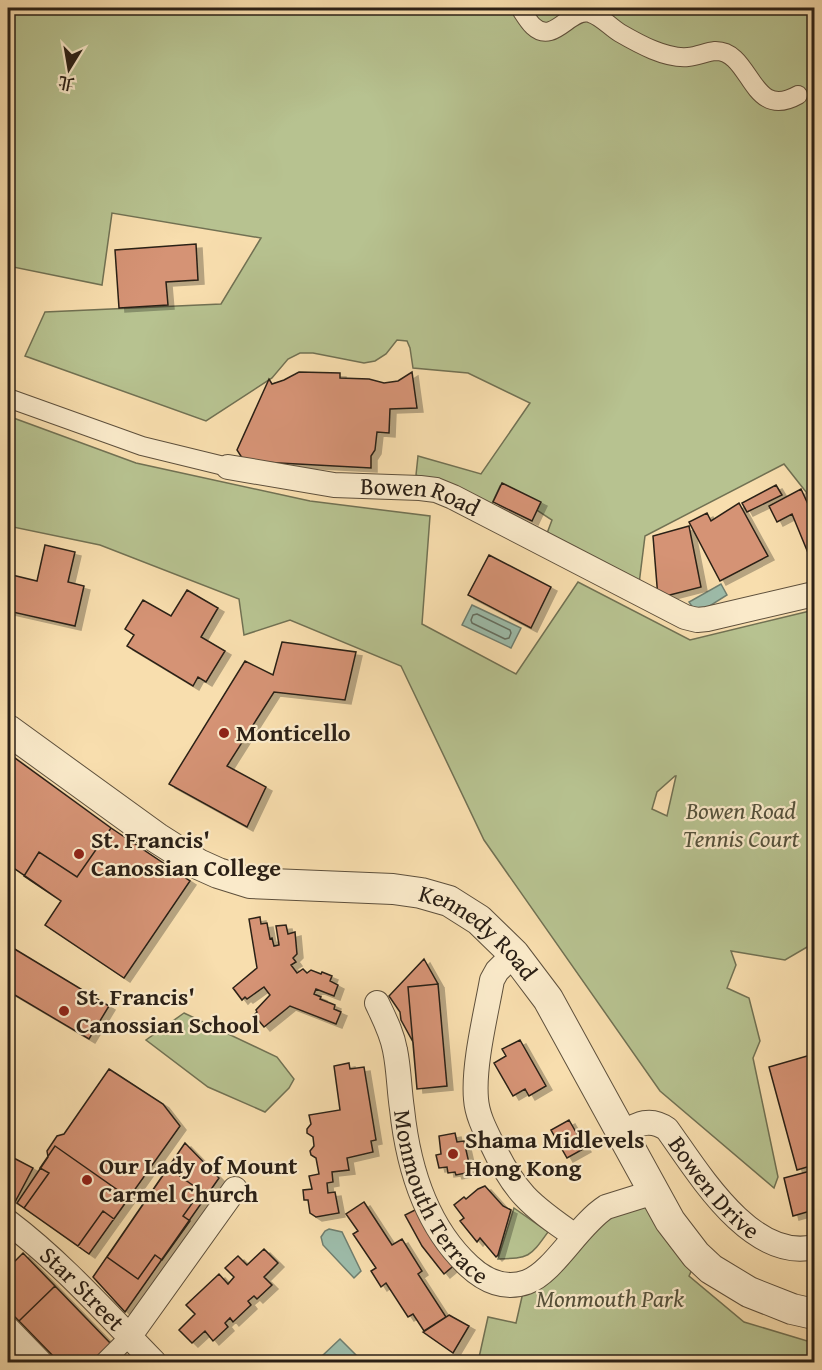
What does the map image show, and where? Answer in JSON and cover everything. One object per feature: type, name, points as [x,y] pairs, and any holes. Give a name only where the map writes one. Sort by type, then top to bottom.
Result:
[{"type":"street","points":[[520,8],[531,24],[539,30],[550,31],[578,14],[588,12],[624,35],[667,55],[690,57],[715,51],[726,53],[736,59],[755,88],[768,98],[781,100],[798,94]]},
{"type":"street","name":"Bowen Road","points":[[8,398],[142,447],[228,467],[334,485],[436,490],[453,496],[685,617],[697,620],[707,620],[814,594]]},
{"type":"street","name":"Kennedy Road","points":[[8,730],[157,838],[198,864],[218,873],[250,883],[393,889],[435,896],[463,909],[514,954],[548,999],[654,1192],[682,1238],[711,1269],[729,1281],[771,1302],[814,1314]]},
{"type":"street","points":[[514,954],[497,970],[492,980],[476,1079],[478,1113],[499,1160],[521,1194],[536,1208],[575,1236]]},
{"type":"street","name":"Monmouth Terrace","points":[[377,1003],[396,1051],[402,1109],[413,1168],[429,1210],[450,1246],[474,1270],[490,1281],[511,1285],[525,1283],[538,1276],[588,1221],[606,1207],[654,1192]]},
{"type":"street","name":"Bowen Drive","points":[[622,1133],[643,1122],[649,1121],[661,1125],[667,1129],[738,1221],[782,1245],[800,1249],[814,1247]]},
{"type":"street","points":[[104,1362],[129,1338],[235,1189]]},
{"type":"street","name":"Star Street","points":[[8,1222],[29,1239],[154,1362]]},
{"type":"street","points":[[8,1329],[40,1362]]},
{"type":"green space","points":[[8,8],[814,8],[814,502],[784,464],[645,536],[639,584],[546,536],[552,520],[500,486],[489,510],[416,475],[418,456],[481,474],[530,403],[468,373],[413,368],[407,341],[397,340],[386,354],[375,361],[364,363],[313,353],[300,353],[288,359],[272,378],[206,421],[25,356],[45,312],[221,304],[261,238],[112,213],[102,285],[8,266]]},
{"type":"green space","name":"Bowen Road Tennis Court","points":[[8,416],[136,463],[310,501],[430,516],[422,624],[516,674],[578,582],[690,640],[814,610],[814,943],[785,960],[731,951],[736,965],[727,988],[749,998],[760,1041],[753,1058],[778,1177],[774,1188],[660,1091],[484,840],[401,666],[290,620],[244,635],[239,599],[100,545],[8,526]],"holes":[[[676,776],[667,816],[652,809],[657,792]]]},
{"type":"green space","points":[[184,1013],[277,1057],[294,1079],[289,1088],[265,1112],[208,1087],[146,1040]]},
{"type":"green space","name":"Monmouth Park","points":[[651,1201],[694,1265],[689,1276],[744,1322],[814,1343],[814,1362],[478,1362],[488,1317],[516,1323],[524,1288],[593,1224]]},
{"type":"green space","points":[[514,1208],[548,1232],[533,1251],[523,1257],[498,1259]]},
{"type":"water","points":[[721,584],[727,595],[697,614],[689,602]]},
{"type":"water","points":[[472,605],[521,628],[511,648],[462,625]]},
{"type":"water","points":[[329,1229],[342,1232],[361,1271],[354,1278],[323,1245],[321,1237]]},
{"type":"water","points":[[340,1339],[363,1362],[327,1362],[321,1357]]},
{"type":"building","points":[[196,244],[198,280],[166,282],[168,305],[119,308],[115,250]]},
{"type":"building","points":[[299,372],[340,373],[340,378],[369,379],[384,383],[398,381],[412,372],[417,408],[390,409],[389,433],[377,432],[375,450],[371,456],[371,468],[244,461],[237,450],[269,379],[272,384]]},
{"type":"building","points":[[502,483],[541,502],[532,521],[493,502]]},
{"type":"building","points":[[776,485],[782,495],[747,512],[742,503]]},
{"type":"building","points":[[801,489],[814,517],[813,565],[792,514],[777,522],[769,506]]},
{"type":"building","points":[[739,503],[768,556],[720,581],[689,522],[707,513],[711,521]]},
{"type":"building","points":[[689,526],[701,587],[658,598],[653,536]]},
{"type":"building","points":[[45,545],[75,552],[68,582],[84,586],[75,626],[8,611],[8,574],[37,581]]},
{"type":"building","points":[[489,555],[551,587],[531,628],[468,595]]},
{"type":"building","points":[[187,590],[218,608],[201,637],[225,651],[206,682],[198,677],[193,686],[127,646],[134,635],[125,629],[143,600],[171,616]]},
{"type":"building","name":"Monticello","points":[[282,642],[356,652],[345,700],[274,692],[227,766],[266,787],[247,827],[169,784],[245,661],[273,675]]},
{"type":"building","name":"St. Francis' Canossian College","points":[[8,753],[111,828],[190,881],[124,978],[45,925],[61,901],[8,864]]},
{"type":"building","points":[[111,828],[190,881],[124,978],[45,925],[61,901],[24,876],[39,852],[77,877]]},
{"type":"building","points":[[260,917],[261,924],[267,923],[274,946],[279,945],[276,926],[286,925],[288,934],[295,932],[297,954],[293,958],[296,962],[291,965],[297,973],[303,969],[307,973],[311,970],[332,976],[330,981],[338,985],[334,996],[316,989],[314,994],[335,1005],[334,1009],[341,1012],[336,1024],[290,1006],[264,1027],[254,1015],[270,995],[264,987],[242,1000],[233,988],[257,968],[249,919]]},
{"type":"building","points":[[8,945],[109,1006],[89,1039],[8,991]]},
{"type":"building","points":[[424,959],[438,984],[447,1086],[417,1089],[413,1042],[401,1020],[400,1012],[389,996]]},
{"type":"building","points":[[438,984],[447,1086],[417,1089],[408,987]]},
{"type":"building","points":[[520,1040],[546,1086],[529,1096],[525,1089],[513,1096],[494,1063],[506,1056],[502,1049]]},
{"type":"building","points":[[814,1054],[814,1165],[797,1170],[769,1067]]},
{"type":"building","points":[[349,1063],[350,1069],[364,1067],[376,1140],[371,1141],[373,1152],[347,1158],[349,1170],[332,1172],[333,1182],[327,1183],[328,1193],[335,1192],[339,1213],[316,1217],[310,1213],[308,1200],[304,1200],[303,1190],[312,1189],[309,1176],[319,1174],[316,1158],[311,1155],[310,1151],[314,1146],[313,1137],[307,1133],[311,1124],[309,1115],[340,1110],[334,1066]]},
{"type":"building","name":"Our Lady of Mount Carmel Church","points":[[109,1069],[163,1104],[180,1126],[89,1254],[17,1203],[48,1157],[47,1151],[57,1136],[64,1134]]},
{"type":"building","points":[[569,1120],[585,1148],[567,1158],[551,1130]]},
{"type":"building","name":"Shama Midlevels Hong Kong","points":[[455,1133],[457,1142],[464,1141],[471,1172],[456,1175],[455,1172],[448,1173],[447,1167],[439,1168],[436,1155],[441,1154],[439,1136]]},
{"type":"building","points":[[185,1143],[219,1178],[125,1312],[93,1277]]},
{"type":"building","points":[[55,1146],[129,1198],[114,1219],[103,1211],[78,1246],[24,1208],[49,1173],[40,1168]]},
{"type":"building","points":[[8,1155],[33,1168],[15,1202],[8,1198]]},
{"type":"building","points":[[168,1168],[201,1191],[183,1216],[190,1221],[162,1260],[155,1255],[138,1279],[107,1257]]},
{"type":"building","points":[[814,1170],[814,1210],[793,1216],[784,1178]]},
{"type":"building","points":[[485,1186],[503,1206],[511,1210],[496,1257],[480,1238],[477,1242],[460,1221],[464,1218],[454,1205]]},
{"type":"building","points":[[364,1202],[392,1245],[402,1239],[422,1271],[418,1274],[446,1317],[424,1331],[413,1314],[408,1317],[386,1283],[381,1287],[371,1271],[376,1268],[353,1234],[358,1231],[346,1214]]},
{"type":"building","points":[[421,1207],[458,1262],[444,1274],[422,1246],[405,1215]]},
{"type":"building","points":[[264,1249],[278,1263],[264,1277],[272,1285],[257,1299],[254,1296],[248,1301],[251,1305],[233,1322],[230,1318],[225,1323],[228,1327],[213,1341],[205,1331],[192,1343],[179,1330],[195,1314],[186,1305],[219,1274],[228,1284],[234,1277],[225,1268],[238,1256],[247,1265]]},
{"type":"building","points":[[23,1253],[55,1286],[19,1321],[8,1310],[8,1268]]},
{"type":"building","points":[[55,1286],[112,1345],[95,1362],[59,1362],[19,1321]]},
{"type":"building","points":[[449,1315],[469,1326],[453,1353],[423,1332]]},
{"type":"building","points":[[13,1346],[24,1358],[20,1362],[8,1362],[8,1351]]},
{"type":"place","name":"Monticello","points":[[224,733]]},
{"type":"place","name":"St. Francis' Canossian College","points":[[79,854]]},
{"type":"place","name":"St. Francis' Canossian School","points":[[64,1011]]},
{"type":"place","name":"Shama Midlevels Hong Kong","points":[[453,1154]]},
{"type":"place","name":"Our Lady of Mount Carmel Church","points":[[87,1180]]}]
